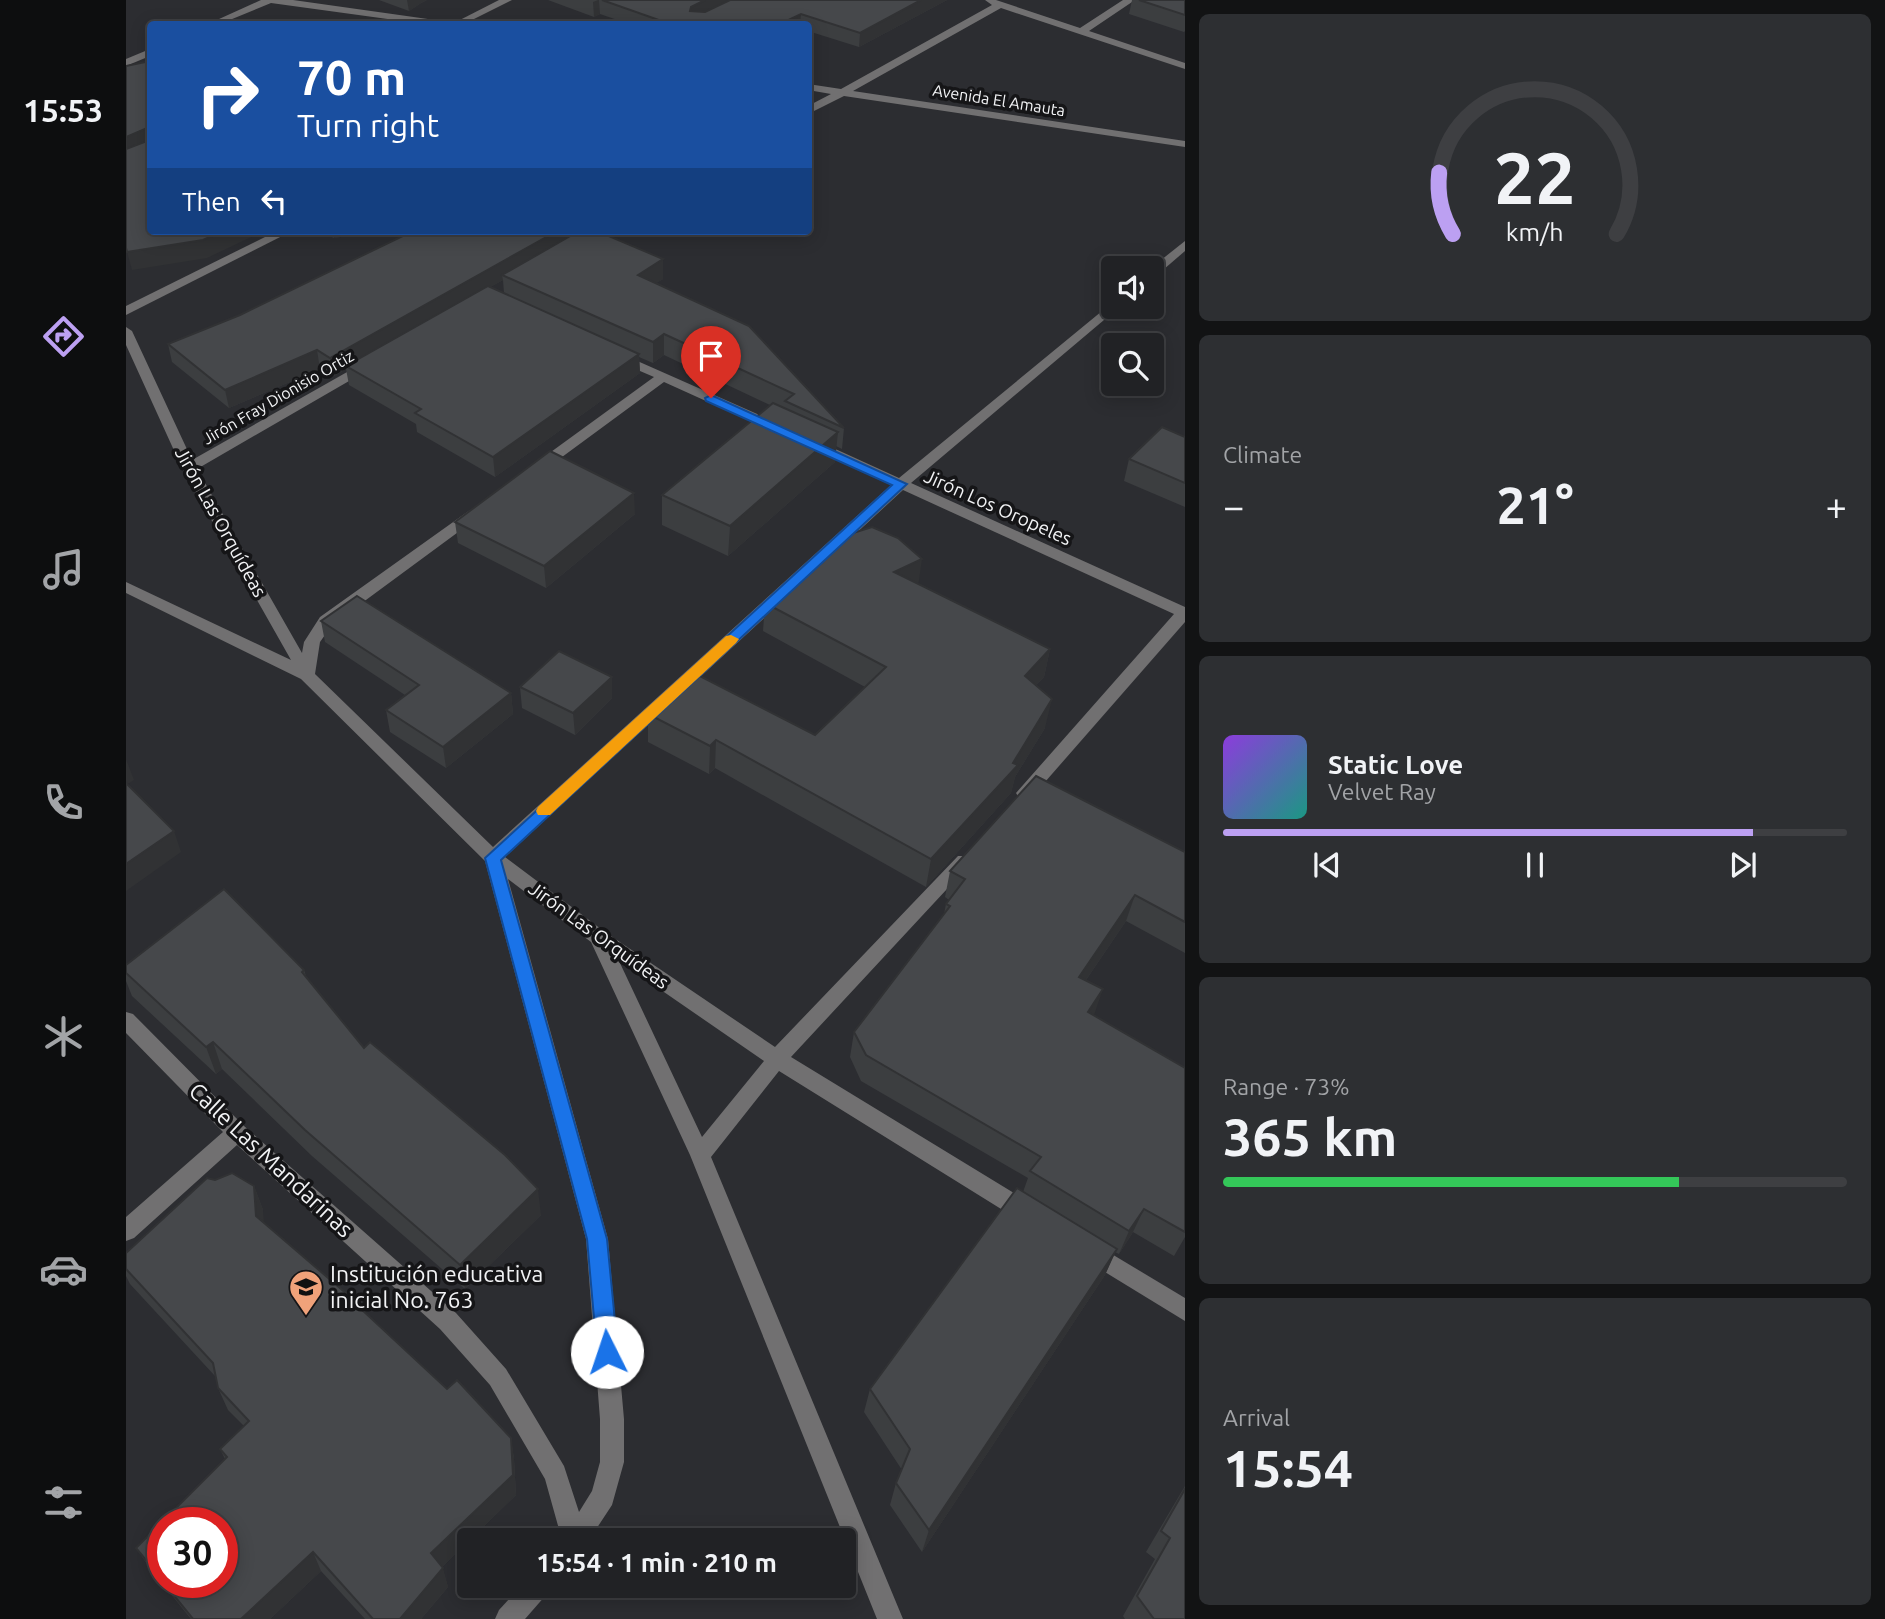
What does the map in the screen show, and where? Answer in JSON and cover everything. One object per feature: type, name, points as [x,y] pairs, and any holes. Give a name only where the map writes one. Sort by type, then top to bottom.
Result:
[{"type":"street","points":[[220,21],[270,0],[420,21]]},
{"type":"street","points":[[463,21],[506,0]]},
{"type":"street","points":[[986,0],[1185,66]]},
{"type":"street","points":[[1082,31],[1130,0]]},
{"type":"street","points":[[812,109],[1000,5]]},
{"type":"street","points":[[126,63],[147,53]]},
{"type":"street","name":"Avenida El Amauta","points":[[812,88],[1185,144]]},
{"type":"street","points":[[126,311],[278,235]]},
{"type":"street","points":[[1164,263],[1185,245]]},
{"type":"street","points":[[583,1528],[603,1496],[612,1462],[612,1419],[597,1239],[493,858],[901,484],[1101,316]]},
{"type":"street","name":"Jirón Las Orquídeas","points":[[126,331],[189,468],[307,675],[493,858],[598,937],[777,1059],[1045,1224]]},
{"type":"street","name":"Jirón Los Oropeles","points":[[601,348],[1185,613]]},
{"type":"street","name":"Jirón Fray Dionisio Ortiz","points":[[189,468],[381,359]]},
{"type":"street","points":[[528,474],[663,377]]},
{"type":"street","points":[[126,587],[307,675],[312,642],[326,621],[483,507]]},
{"type":"street","points":[[1015,804],[1185,613]]},
{"type":"street","points":[[700,1155],[777,1059],[979,845]]},
{"type":"street","points":[[598,937],[700,1155],[890,1619]]},
{"type":"street","name":"Calle Las Mandarinas","points":[[126,1020],[237,1132],[448,1321],[498,1377],[556,1474],[572,1528]]},
{"type":"street","points":[[126,1231],[237,1132]]},
{"type":"street","points":[[1068,1238],[1185,1310]]},
{"type":"street","points":[[508,1619],[526,1598]]},
{"type":"building","points":[[602,0],[705,0],[691,7],[690,11],[705,12],[730,0],[921,0],[860,33],[801,14],[786,21],[662,21]]},
{"type":"building","points":[[1139,0],[1185,0],[1185,15]]},
{"type":"building","points":[[147,62],[147,130],[126,137],[126,66]]},
{"type":"building","points":[[147,141],[147,235],[214,235],[203,240],[127,252],[126,149]]},
{"type":"building","points":[[405,235],[550,235],[330,358],[317,350],[225,390],[168,344],[240,315]]},
{"type":"building","points":[[572,235],[606,235],[663,259],[638,275],[749,326],[844,428],[785,401],[794,394],[664,334],[653,342],[502,275]]},
{"type":"building","points":[[488,286],[639,354],[493,457],[415,413],[421,409],[346,366]]},
{"type":"building","points":[[773,403],[838,432],[730,526],[662,495]]},
{"type":"building","points":[[1162,427],[1185,437],[1185,483],[1129,459]]},
{"type":"building","points":[[550,451],[634,493],[544,566],[455,522]]},
{"type":"building","points":[[872,527],[898,538],[922,559],[894,572],[1050,649],[1025,676],[1052,699],[1013,763],[1018,765],[931,859],[716,740],[710,746],[648,714],[692,672],[815,735],[886,667],[765,603],[853,533]]},
{"type":"building","points":[[357,596],[511,693],[443,747],[386,710],[419,685],[321,621]]},
{"type":"building","points":[[559,651],[612,677],[573,713],[520,687]]},
{"type":"building","points":[[1036,776],[1185,852],[1185,922],[1135,895],[1079,977],[1103,989],[1088,1012],[1185,1068],[1185,1232],[1144,1209],[1129,1231],[1030,1171],[1041,1157],[866,1055],[854,1032],[950,906],[946,904],[965,879],[950,871]]},
{"type":"building","points":[[126,783],[174,831],[126,864]]},
{"type":"building","points":[[224,889],[304,970],[302,972],[364,1048],[370,1042],[505,1155],[538,1189],[460,1265],[305,1130],[213,1042],[206,1047],[126,973],[126,965]]},
{"type":"building","points":[[232,1173],[254,1186],[256,1216],[362,1307],[360,1308],[447,1389],[457,1380],[511,1438],[513,1475],[431,1553],[443,1568],[400,1619],[373,1619],[313,1552],[241,1619],[193,1619],[176,1598],[238,1598],[238,1507],[177,1507],[227,1457],[220,1449],[249,1421],[218,1388],[213,1363],[126,1269],[126,1253],[207,1178],[215,1180]]},
{"type":"building","points":[[1017,1188],[1117,1249],[929,1530],[896,1483],[910,1449],[870,1389]]},
{"type":"building","points":[[1185,1489],[1185,1619],[1154,1619],[1137,1596],[1170,1538],[1161,1531]]},
{"type":"building","points":[[147,1537],[147,1561],[136,1548]]},
{"type":"slow traffic","points":[[544,811],[731,639]]},
{"type":"place","name":"Institución educativa inicial No. 763","points":[[306,1317]]},
{"type":"route","points":[[607,1352],[597,1239],[493,858],[901,484],[711,398]]}]
